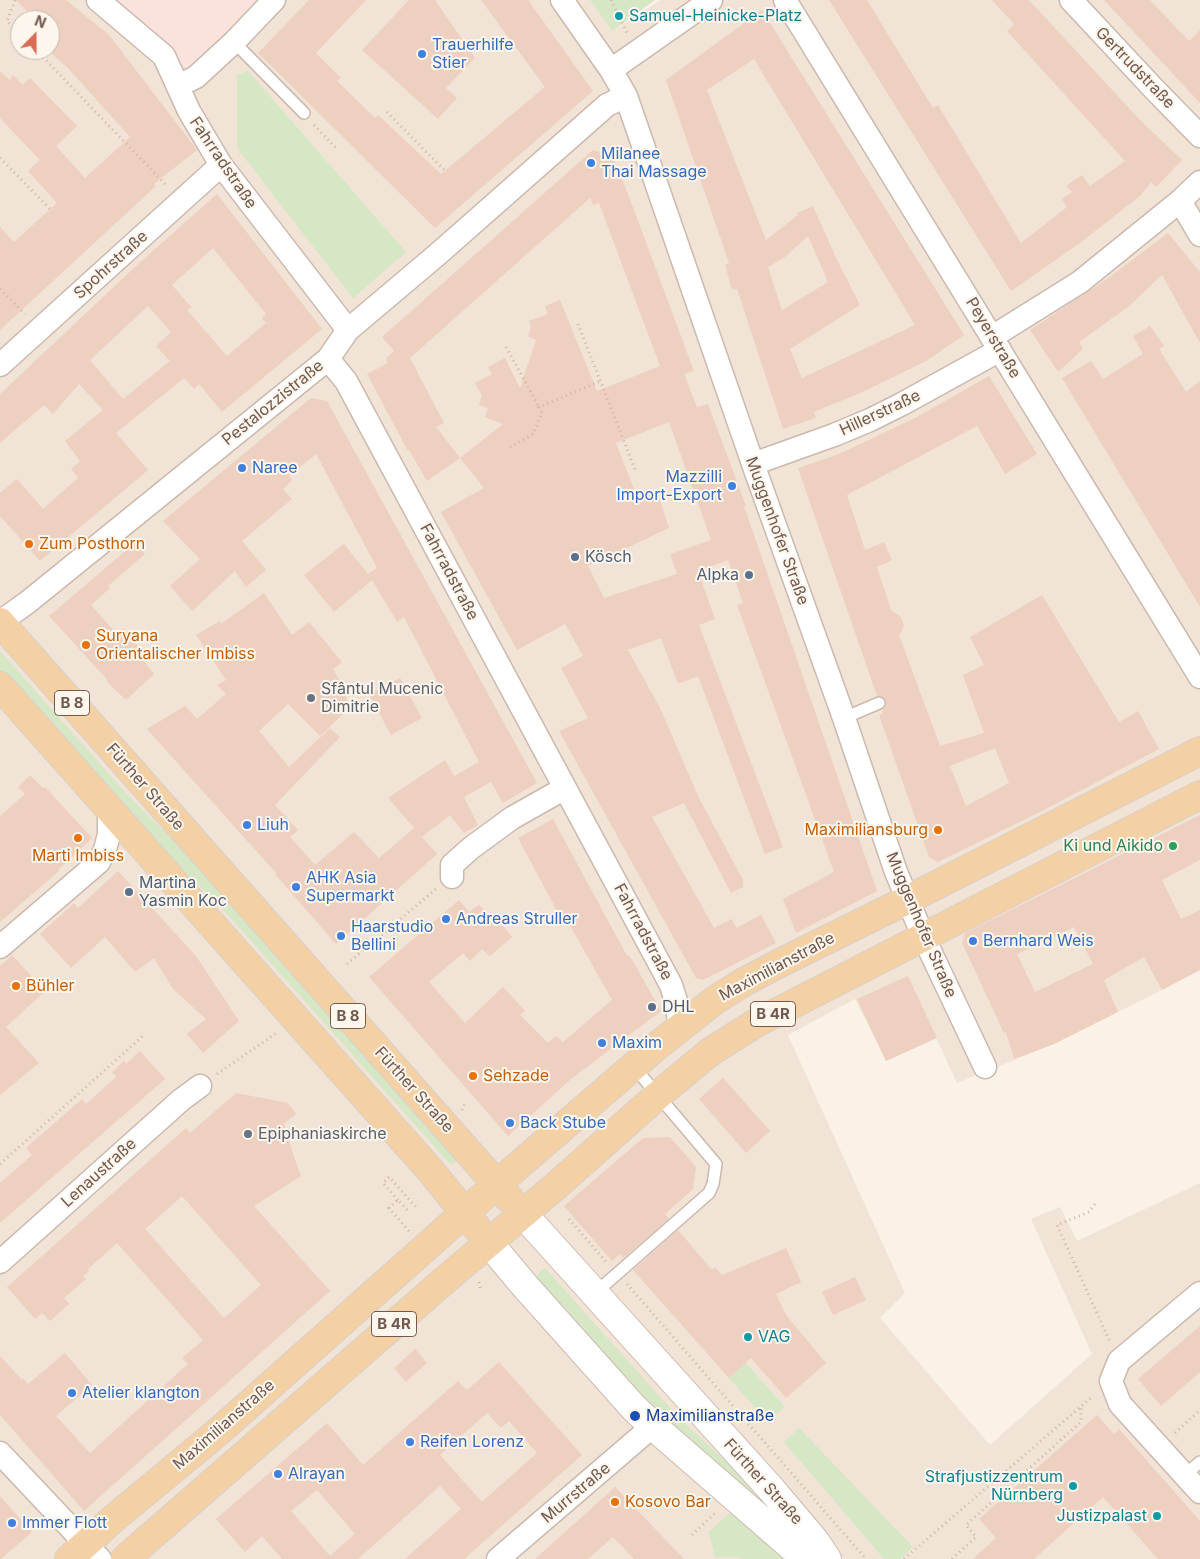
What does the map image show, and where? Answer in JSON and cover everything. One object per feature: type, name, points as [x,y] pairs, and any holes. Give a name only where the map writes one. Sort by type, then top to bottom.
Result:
[{"type":"main road","name":"Fürther Straße","points":[[0,622],[594,1294],[762,1500],[806,1559]]},
{"type":"main road","name":"Fürther Straße","points":[[5,698],[109,809],[297,1020],[465,1213],[514,1274],[616,1389],[653,1426],[762,1500],[815,1541],[827,1559]]},
{"type":"main road","name":"Maximilianstraße","points":[[85,1554],[218,1432],[497,1184],[680,1028],[716,1000],[744,982],[1200,751]]},
{"type":"main road","name":"B 4R","points":[[125,1559],[696,1062],[740,1032],[923,936],[1200,795]]},
{"type":"street","name":"Fahrradstraße","points":[[98,0],[164,56],[189,111],[221,165],[348,330]]},
{"type":"street","points":[[178,86],[196,77],[234,42],[274,0]]},
{"type":"street","name":"Muggenhofer Straße","points":[[562,0],[611,70],[626,96],[892,860],[923,936],[985,1067]]},
{"type":"street","points":[[611,70],[711,0]]},
{"type":"street","name":"Peyerstraße","points":[[785,0],[1200,677]]},
{"type":"street","name":"Gertrudstraße","points":[[1070,0],[1200,136]]},
{"type":"street","name":"Pestalozzistraße","points":[[0,622],[28,602],[328,359],[348,330],[445,248],[607,105],[626,96]]},
{"type":"street","name":"Spohrstraße","points":[[0,365],[221,165]]},
{"type":"street","name":"Hillerstraße","points":[[753,464],[834,435],[902,404],[996,343],[1080,282],[1180,201],[1200,182]]},
{"type":"street","points":[[1180,201],[1200,235]]},
{"type":"street","name":"Fahrradstraße","points":[[328,359],[346,381],[666,975],[674,993],[680,1028]]},
{"type":"street","points":[[452,878],[452,864],[471,848],[512,818],[565,788]]},
{"type":"street","points":[[0,947],[99,862],[105,850],[109,834],[109,809]]},
{"type":"street","name":"Lenaustraße","points":[[0,1262],[181,1100],[200,1086]]},
{"type":"street","points":[[1200,1293],[1115,1371],[1120,1404],[1159,1447],[1192,1469],[1200,1492]]},
{"type":"street","name":"Murrstraße","points":[[498,1559],[653,1426]]},
{"type":"street","points":[[0,1453],[85,1554]]},
{"type":"lane","points":[[234,42],[304,114]]},
{"type":"lane","points":[[844,718],[879,703]]},
{"type":"lane","points":[[594,1294],[709,1193],[713,1184],[716,1164],[634,1067]]},
{"type":"path","points":[[611,0],[636,53]]},
{"type":"path","points":[[10,13],[7,21],[10,24]]},
{"type":"path","points":[[46,60],[181,201]]},
{"type":"path","points":[[387,112],[445,171]]},
{"type":"path","points":[[304,114],[336,148]]},
{"type":"path","points":[[0,158],[50,209]]},
{"type":"path","points":[[0,289],[39,329]]},
{"type":"path","points":[[578,324],[636,472]]},
{"type":"path","points":[[506,347],[542,413],[533,434],[510,447]]},
{"type":"path","points":[[539,407],[601,381]]},
{"type":"path","points":[[347,964],[452,878]]},
{"type":"path","points":[[200,1086],[297,1020]]},
{"type":"path","points":[[0,1164],[144,1035]]},
{"type":"path","points":[[409,1212],[382,1183],[389,1177],[416,1207]]},
{"type":"path","points":[[398,1200],[389,1208],[409,1230],[409,1239]]},
{"type":"path","points":[[904,1559],[1081,1406],[1115,1371],[1057,1225],[1089,1212],[1095,1204]]},
{"type":"path","points":[[569,1219],[866,1559]]},
{"type":"path","points":[[952,1559],[976,1537],[966,1525],[1081,1422],[1081,1406]]},
{"type":"path","points":[[1159,1447],[1200,1410]]},
{"type":"path","points":[[692,1534],[718,1511]]},
{"type":"shaded area","points":[[0,0],[590,0],[612,31],[661,0],[1200,0],[1200,970],[1054,1044],[957,1083],[936,1038],[886,1061],[855,999],[788,1035],[905,1293],[880,1318],[990,1445],[1092,1354],[1031,1219],[1060,1207],[1077,1241],[1200,1183],[1200,1559],[0,1559]]},
{"type":"shaded area","points":[[99,0],[282,0],[184,75]]},
{"type":"green space","name":"Samuel-Heinicke-Platz","points":[[590,0],[655,0],[612,31]]},
{"type":"green space","points":[[248,71],[406,252],[353,298],[237,148],[237,75]]},
{"type":"green space","points":[[0,651],[124,791],[225,893],[460,1158],[451,1165],[219,905],[119,808],[0,672]]},
{"type":"green space","points":[[545,1268],[678,1417],[753,1487],[755,1491],[752,1495],[672,1431],[532,1280]]},
{"type":"green space","points":[[746,1363],[785,1407],[768,1422],[729,1378]]},
{"type":"green space","points":[[799,1428],[913,1547],[900,1559],[884,1559],[784,1442]]},
{"type":"green space","points":[[731,1512],[783,1559],[745,1559],[727,1556],[715,1558],[709,1531]]},
{"type":"building","points":[[16,0],[66,0],[109,35],[197,150],[154,184],[156,186],[0,330],[0,227],[14,242],[57,203],[28,171],[40,160],[0,118],[0,72],[10,80],[13,75],[23,85],[30,78],[77,126],[56,146],[85,178],[130,137],[59,60],[60,10],[26,10]]},
{"type":"building","points":[[309,0],[366,0],[316,53],[341,78],[337,81],[375,118],[378,115],[441,174],[545,87],[481,0],[528,0],[593,91],[435,228],[258,53]]},
{"type":"building","points":[[409,0],[435,0],[475,58],[446,88],[457,98],[438,119],[362,50]]},
{"type":"building","points":[[829,0],[867,0],[933,108],[938,105],[1021,243],[1067,207],[1062,199],[1072,192],[1066,186],[1082,175],[1090,186],[1125,161],[1007,31],[1014,24],[992,0],[1029,0],[1139,119],[1182,160],[1156,187],[1151,182],[1141,195],[1080,243],[1011,291]]},
{"type":"building","points":[[1104,0],[1150,0],[1189,41],[1200,30],[1200,103]]},
{"type":"building","points":[[762,10],[964,335],[926,361],[865,391],[814,412],[816,418],[783,429],[737,289],[732,290],[725,265],[729,263],[666,80]],"holes":[[[754,59],[915,325],[802,378],[790,349],[860,305],[813,206],[797,213],[798,215],[766,240],[707,90]],[[808,236],[828,282],[782,310],[768,267],[785,257]]]},
{"type":"building","points":[[593,150],[612,155],[694,371],[684,374],[697,407],[708,404],[746,506],[744,506],[877,891],[796,933],[783,899],[834,872],[737,605],[743,603],[728,560],[698,571],[715,619],[699,625],[783,847],[765,854],[698,676],[678,684],[661,638],[628,650],[660,708],[699,798],[743,880],[743,887],[731,893],[684,803],[652,817],[714,928],[732,919],[736,928],[761,915],[776,943],[703,980],[696,978],[559,731],[588,718],[561,668],[583,656],[565,624],[517,650],[441,512],[484,488],[460,458],[427,481],[408,451],[367,374],[388,363],[386,358],[394,351],[382,337]],"holes":[[[590,198],[593,205],[599,203],[660,366],[597,391],[560,300],[545,306],[548,314],[529,321],[531,328],[528,336],[536,340],[520,388],[505,358],[488,367],[492,374],[475,383],[482,395],[479,405],[488,408],[485,417],[503,424],[460,458],[436,427],[444,423],[410,358]],[[669,422],[711,540],[670,554],[677,574],[604,598],[588,566],[669,528],[657,491],[638,499],[616,443]]]},
{"type":"building","points":[[217,194],[322,329],[222,412],[199,384],[194,389],[184,378],[116,433],[148,470],[40,561],[0,516],[0,493],[17,479],[43,509],[78,478],[71,469],[80,461],[65,441],[103,410],[79,384],[53,414],[44,405],[0,443],[0,394],[136,266]],"holes":[[[213,248],[266,314],[262,318],[266,323],[227,356],[187,310],[191,307],[172,285]],[[148,306],[171,332],[156,346],[170,361],[123,399],[90,360]]]},
{"type":"building","points":[[1168,233],[1200,272],[1200,343],[1162,275],[1128,307],[1079,342],[1083,349],[1058,372],[1030,330],[1107,279]]},
{"type":"building","points":[[1150,326],[1164,346],[1159,349],[1186,392],[1200,381],[1200,607],[1062,378],[1091,361],[1103,379],[1143,354],[1133,336]]},
{"type":"building","points":[[989,376],[1037,454],[1005,474],[977,426],[847,495],[865,550],[884,542],[892,560],[877,567],[891,610],[901,617],[904,626],[899,635],[940,746],[984,733],[963,675],[984,665],[970,637],[1042,595],[1119,722],[1138,711],[1159,749],[1042,811],[938,862],[929,857],[879,715],[883,713],[882,710],[885,707],[886,701],[883,697],[877,696],[798,468],[839,454],[915,418]],"holes":[[[995,748],[1009,783],[966,806],[950,766]]]},
{"type":"building","points":[[311,398],[327,401],[537,783],[503,803],[491,782],[464,797],[478,825],[464,833],[450,815],[422,837],[388,798],[445,760],[454,776],[479,762],[404,617],[397,622],[372,580],[334,612],[304,575],[344,544],[368,574],[377,568],[316,454],[289,476],[292,480],[283,489],[292,499],[242,541],[266,570],[246,587],[235,571],[192,611],[170,586],[200,559],[163,521]]},
{"type":"building","points":[[136,542],[145,554],[108,586],[110,588],[91,605],[117,634],[123,628],[145,654],[141,657],[154,674],[126,700],[110,685],[105,677],[49,616]]},
{"type":"building","points":[[264,593],[292,635],[309,622],[342,662],[333,669],[343,687],[350,710],[344,713],[320,736],[288,704],[259,731],[289,767],[330,728],[340,737],[275,805],[298,830],[290,837],[315,865],[354,832],[379,858],[414,828],[437,854],[336,944],[276,873],[147,729],[185,706],[197,719],[226,694],[217,685],[226,680],[196,635],[220,621],[221,624]]},
{"type":"building","points":[[400,678],[422,718],[391,735],[369,694]]},
{"type":"building","points":[[30,775],[43,788],[45,787],[92,838],[60,870],[0,922],[0,816],[25,794],[18,787]]},
{"type":"building","points":[[1200,815],[1200,860],[1162,880],[1181,919],[1200,910],[1200,970],[1162,990],[1144,957],[1104,980],[1118,1012],[1054,1044],[1014,1059],[1006,1032],[1004,1033],[962,943],[965,933]],"holes":[[[1074,927],[1093,964],[1035,992],[1017,954]]]},
{"type":"building","points":[[553,819],[626,954],[631,958],[661,1011],[571,1079],[508,1136],[369,977],[459,900],[469,912],[479,905],[488,914],[491,912],[512,937],[490,956],[482,949],[470,961],[463,953],[429,982],[465,1023],[503,987],[525,1011],[520,1015],[548,1043],[556,1036],[563,1042],[612,1000],[567,920],[563,922],[518,838]]},
{"type":"building","points":[[118,871],[196,956],[239,1021],[203,1053],[187,1034],[206,1019],[173,989],[154,958],[135,972],[105,937],[71,968],[40,934],[74,903],[78,908]]},
{"type":"building","points":[[12,955],[45,991],[6,1027],[39,1063],[0,1095],[0,966]]},
{"type":"building","points":[[908,976],[937,1038],[886,1061],[857,999]]},
{"type":"building","points":[[140,1051],[165,1079],[0,1223],[0,1183],[32,1155],[26,1148],[82,1099],[86,1104],[116,1077],[112,1072],[124,1061],[126,1064]]},
{"type":"building","points":[[723,1078],[770,1131],[746,1153],[699,1099]]},
{"type":"building","points":[[236,1093],[288,1103],[296,1114],[284,1123],[301,1176],[254,1206],[330,1291],[84,1511],[0,1415],[0,1356],[28,1384],[65,1353],[92,1385],[56,1416],[90,1453],[188,1364],[182,1358],[203,1340],[117,1243],[88,1269],[89,1271],[83,1276],[86,1279],[64,1298],[69,1304],[50,1321],[42,1313],[35,1319],[7,1287],[186,1128],[190,1133]],"holes":[[[182,1196],[261,1285],[224,1318],[145,1229]]]},
{"type":"building","points":[[670,1137],[696,1167],[693,1189],[665,1214],[669,1219],[623,1258],[620,1254],[612,1261],[564,1206],[643,1138]]},
{"type":"building","name":"VAG","points":[[678,1230],[712,1270],[715,1267],[722,1275],[786,1248],[801,1282],[776,1294],[786,1315],[826,1363],[786,1398],[751,1358],[729,1378],[633,1270]]},
{"type":"building","points":[[855,1277],[866,1300],[833,1315],[822,1292]]},
{"type":"building","points":[[1200,1326],[1200,1372],[1161,1406],[1138,1379]]},
{"type":"building","points":[[415,1349],[427,1363],[406,1382],[394,1368]]},
{"type":"building","points":[[499,1362],[582,1455],[464,1559],[405,1559],[461,1509],[440,1486],[358,1559],[282,1559],[262,1536],[245,1552],[216,1519],[327,1423],[363,1465],[458,1381],[467,1390]],"holes":[[[487,1413],[501,1428],[509,1421],[537,1453],[482,1502],[440,1455]],[[317,1490],[355,1534],[330,1556],[291,1511]]]},
{"type":"building","name":"Strafjustizzentrum Nürnberg","points":[[1097,1415],[1114,1434],[1119,1429],[1200,1521],[1200,1559],[1158,1559],[1103,1497],[1034,1559],[973,1559],[996,1538],[979,1519]]},
{"type":"building","points":[[615,1487],[684,1559],[634,1559],[613,1537],[588,1559],[535,1559]]},
{"type":"building","points":[[0,1496],[32,1532],[1,1559],[0,1559]]},
{"type":"place","name":"Samuel-Heinicke-Platz","points":[[619,16]]},
{"type":"place","name":"Trauerhilfe Stier","points":[[422,54]]},
{"type":"place","name":"Milanee Thai Massage","points":[[591,163]]},
{"type":"place","name":"Naree","points":[[242,468]]},
{"type":"place","name":"Mazzilli Import-Export","points":[[732,486]]},
{"type":"place","name":"Zum Posthorn","points":[[29,544]]},
{"type":"place","name":"Kösch","points":[[575,557]]},
{"type":"place","name":"Alpka","points":[[749,575]]},
{"type":"place","name":"Suryana Orientalischer Imbiss","points":[[86,645]]},
{"type":"place","name":"Sfântul Mucenic Dimitrie","points":[[311,698]]},
{"type":"place","name":"Liuh","points":[[247,825]]},
{"type":"place","name":"Maximiliansburg","points":[[938,830]]},
{"type":"place","name":"Marti Imbiss","points":[[78,838]]},
{"type":"place","name":"Ki und Aikido","points":[[1173,846]]},
{"type":"place","name":"AHK Asia Supermarkt","points":[[296,887]]},
{"type":"place","name":"Martina Yasmin Koc","points":[[129,892]]},
{"type":"place","name":"Andreas Struller","points":[[446,919]]},
{"type":"place","name":"Haarstudio Bellini","points":[[341,936]]},
{"type":"place","name":"Bernhard Weis","points":[[973,941]]},
{"type":"place","name":"Bühler","points":[[16,986]]},
{"type":"place","name":"DHL","points":[[652,1007]]},
{"type":"place","name":"Maxim","points":[[602,1043]]},
{"type":"place","name":"Sehzade","points":[[473,1076]]},
{"type":"place","name":"Back Stube","points":[[510,1123]]},
{"type":"place","name":"Epiphaniaskirche","points":[[248,1134]]},
{"type":"place","name":"VAG","points":[[748,1337]]},
{"type":"place","name":"Atelier klangton","points":[[72,1393]]},
{"type":"place","name":"Maximilianstraße","points":[[635,1416]]},
{"type":"place","name":"Reifen Lorenz","points":[[410,1442]]},
{"type":"place","name":"Alrayan","points":[[278,1474]]},
{"type":"place","name":"Strafjustizzentrum Nürnberg","points":[[1073,1486]]},
{"type":"place","name":"Kosovo Bar","points":[[615,1502]]},
{"type":"place","name":"Justizpalast","points":[[1157,1516]]},
{"type":"place","name":"Immer Flott","points":[[12,1523]]}]
